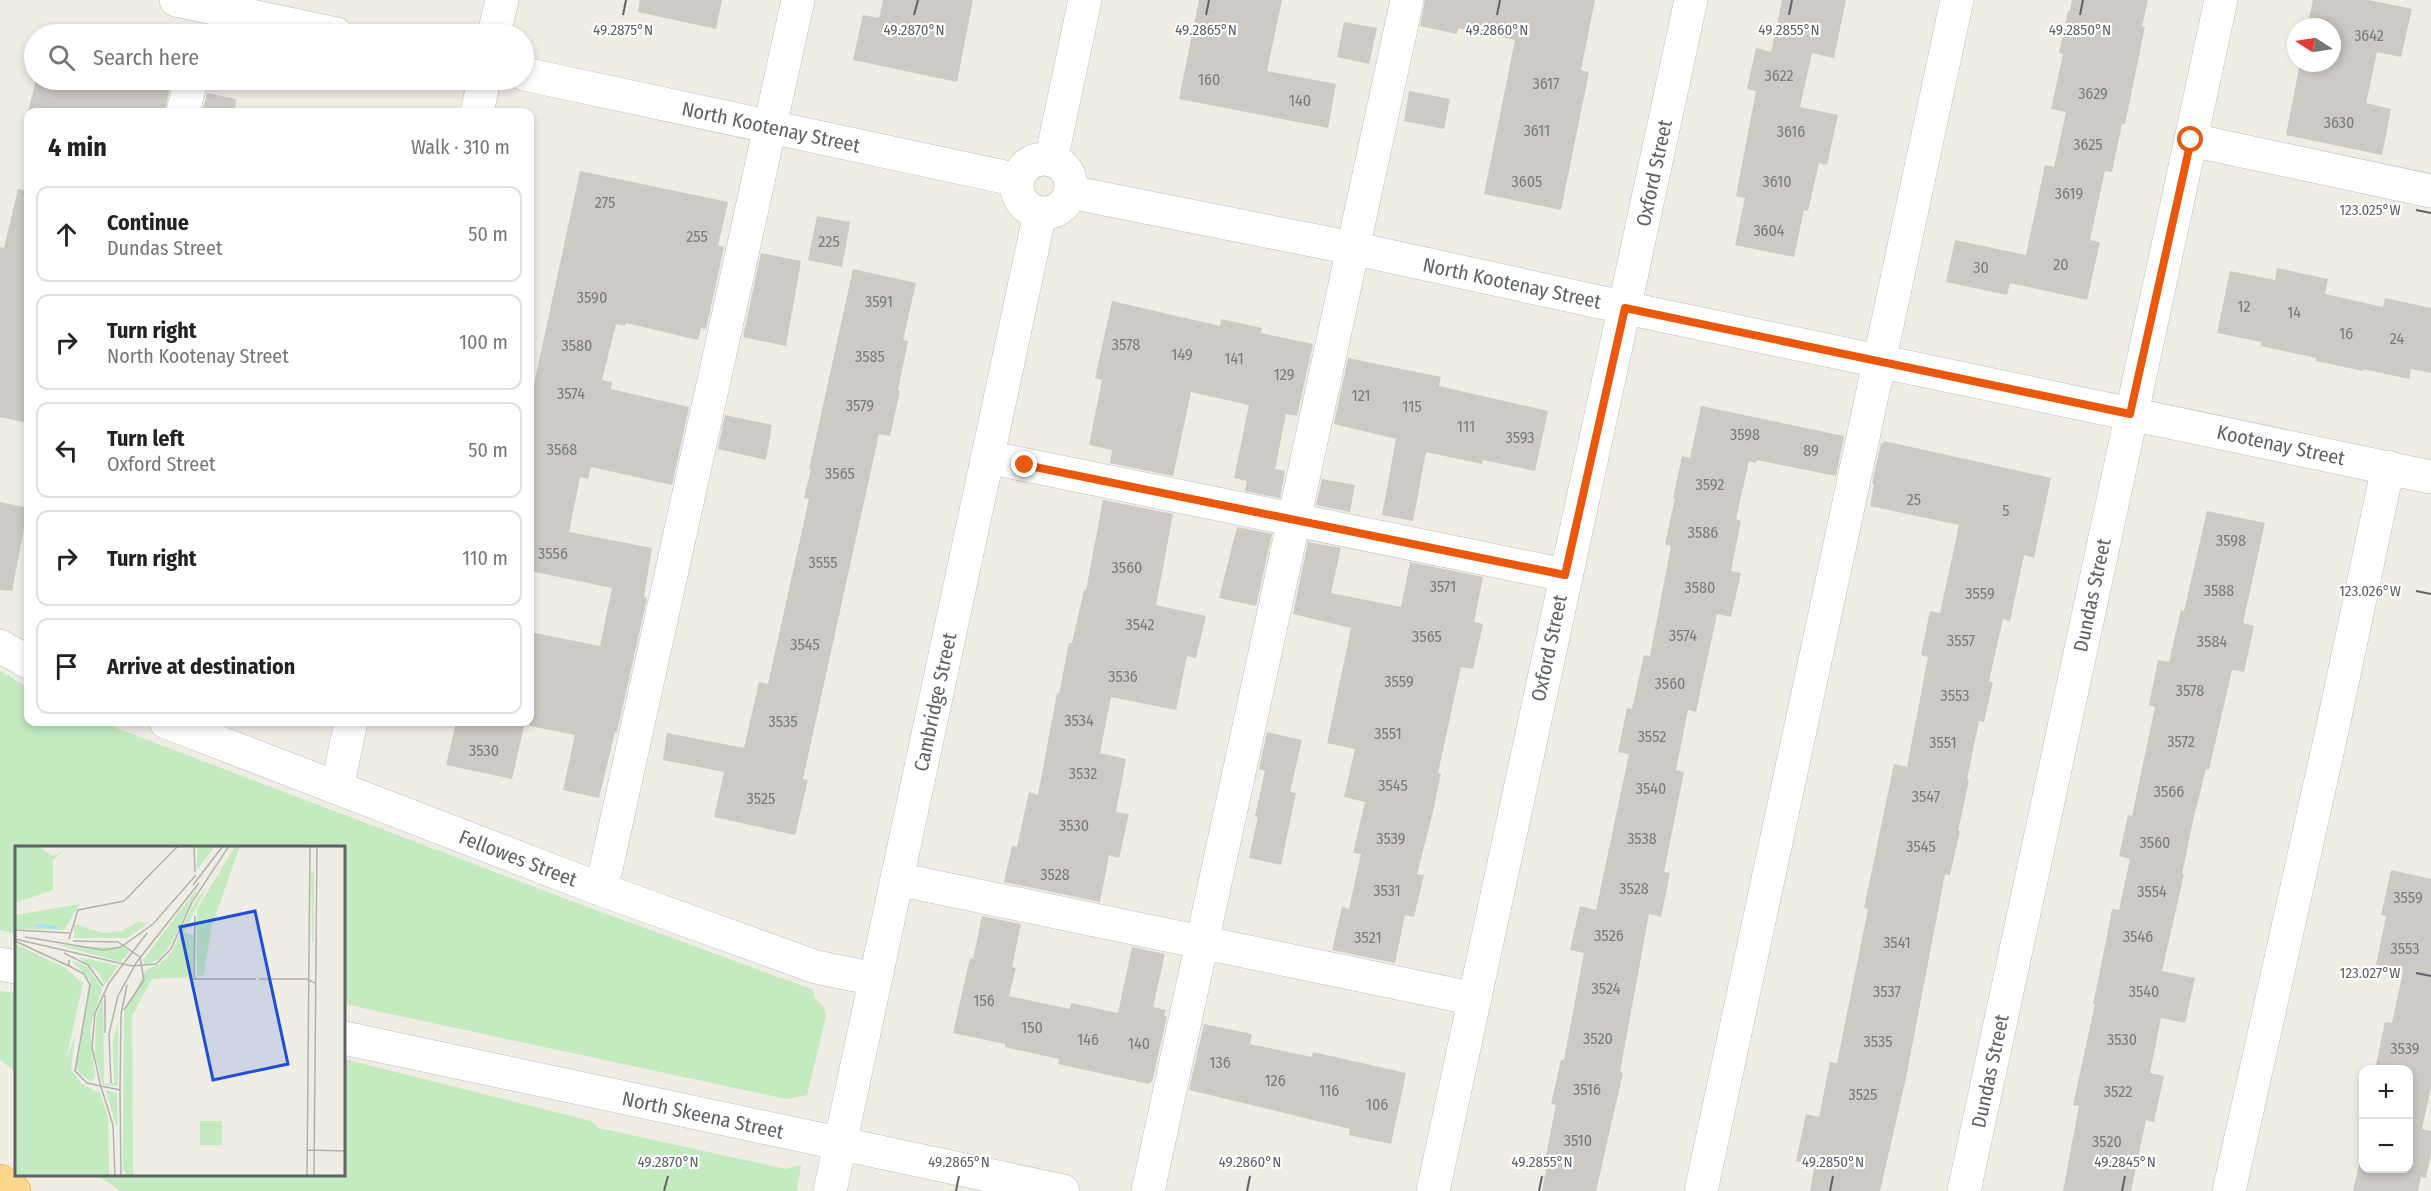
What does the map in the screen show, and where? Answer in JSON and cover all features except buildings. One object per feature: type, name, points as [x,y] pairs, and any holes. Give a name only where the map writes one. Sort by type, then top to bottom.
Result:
[{"type":"highway","points":[[0,1181],[14,1191]]},
{"type":"street","points":[[176,0],[208,14],[272,24]]},
{"type":"street","points":[[496,24],[502,0]]},
{"type":"street","points":[[597,888],[609,857],[798,0]]},
{"type":"street","points":[[1051,160],[1085,0]]},
{"type":"street","points":[[1148,1191],[1407,0]]},
{"type":"street","name":"Oxford Street","points":[[1433,1191],[1691,0]]},
{"type":"street","points":[[1701,1191],[1957,0]]},
{"type":"street","name":"Dundas Street","points":[[1964,1191],[2221,0]]},
{"type":"street","name":"North Kootenay Street","points":[[534,76],[1018,180]]},
{"type":"street","points":[[184,108],[188,90]]},
{"type":"street","points":[[478,108],[482,90]]},
{"type":"street","points":[[2191,140],[2431,191]]},
{"type":"street","points":[[1040,159],[1051,160],[1060,164],[1067,172],[1071,182],[1070,192],[1066,201],[1059,208],[1050,213],[1040,213],[1029,209],[1022,201],[1017,191],[1018,180],[1022,171],[1030,163],[1040,159]]},
{"type":"street","name":"North Kootenay Street","points":[[1070,192],[1352,248],[2130,414]]},
{"type":"street","name":"Cambridge Street","points":[[830,1191],[1040,213]]},
{"type":"street","name":"Kootenay Street","points":[[2130,414],[2431,477]]},
{"type":"street","points":[[987,458],[1565,575]]},
{"type":"street","points":[[2229,1191],[2333,726],[2388,467]]},
{"type":"street","points":[[0,646],[24,660]]},
{"type":"street","name":"Fellowes Street","points":[[176,726],[597,888],[816,967],[875,979]]},
{"type":"street","points":[[337,788],[350,726]]},
{"type":"street","points":[[897,879],[1475,999]]},
{"type":"street","points":[[0,964],[15,967]]},
{"type":"street","name":"North Skeena Street","points":[[345,1038],[1063,1191]]},
{"type":"green space","points":[[0,671],[24,685],[24,726],[111,726],[574,902],[814,990],[814,996],[824,1008],[826,1016],[807,1095],[786,1099],[345,1004],[345,846],[15,846],[15,934],[0,930]]},
{"type":"green space","points":[[0,991],[15,993],[15,1071],[0,1060]]},
{"type":"green space","points":[[345,1059],[591,1121],[599,1128],[786,1169],[801,1165],[797,1191],[121,1191],[98,1176],[345,1176]]},
{"type":"route","points":[[1025,465],[1565,575],[1625,308],[2130,414],[2191,140]]}]
